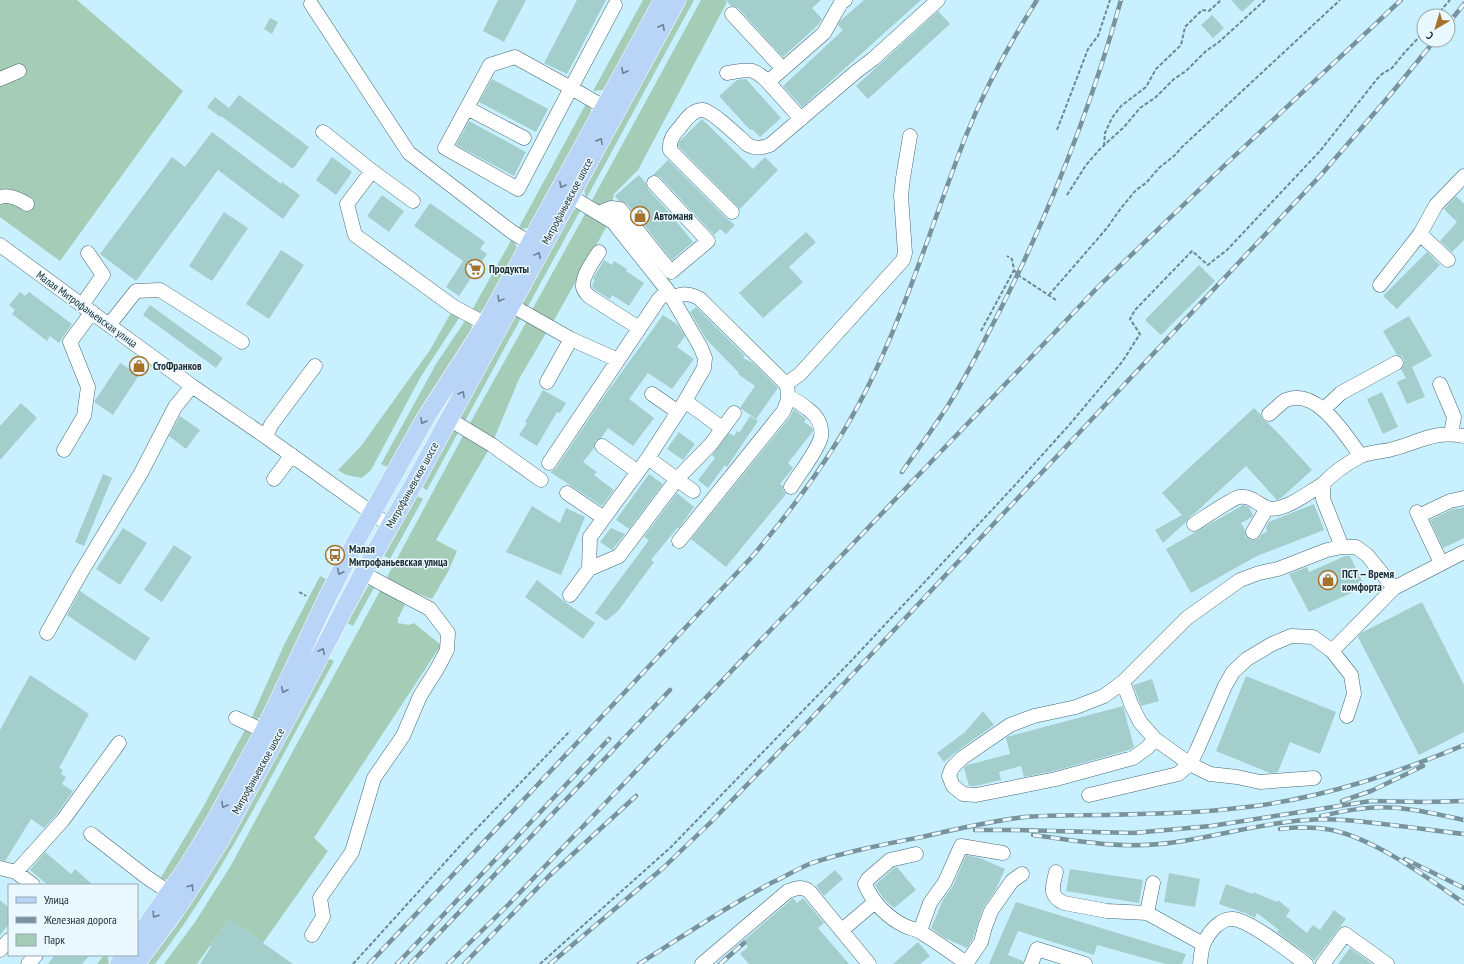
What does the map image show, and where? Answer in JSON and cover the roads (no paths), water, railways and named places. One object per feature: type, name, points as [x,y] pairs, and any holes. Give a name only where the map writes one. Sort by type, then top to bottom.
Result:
[{"type":"main road","name":"Митрофаньевское шоссе","points":[[138,938],[170,893],[214,823],[264,731],[328,596],[372,513],[424,419],[486,324],[663,0]]},
{"type":"main road","name":"Митрофаньевское шоссе","points":[[138,945],[182,901],[220,841],[297,700],[364,572],[677,0]]},
{"type":"street","points":[[732,212],[670,150],[669,143],[672,136],[689,116],[703,110],[711,114],[748,145],[755,148],[762,148],[770,145],[856,71],[873,59],[938,0]]},
{"type":"street","points":[[768,82],[824,33],[841,1]]},
{"type":"street","points":[[311,4],[409,154],[512,232],[530,243]]},
{"type":"street","points":[[604,107],[571,88],[515,57],[490,65],[445,148],[518,189],[571,88],[615,5]]},
{"type":"street","points":[[732,14],[783,69]]},
{"type":"street","points":[[727,73],[754,70],[759,73],[801,119]]},
{"type":"street","points":[[0,79],[19,71]]},
{"type":"street","points":[[467,108],[524,138]]},
{"type":"street","points":[[323,132],[413,201]]},
{"type":"street","points":[[679,541],[783,412],[787,404],[787,391],[800,374],[903,260],[905,254],[901,196],[902,178],[910,136]]},
{"type":"street","points":[[372,171],[347,204],[355,235],[454,306],[486,324]]},
{"type":"street","points":[[1380,285],[1420,234],[1436,205],[1464,176]]},
{"type":"street","points":[[598,213],[611,208],[620,210],[671,272],[708,241],[654,183]]},
{"type":"street","points":[[0,196],[3,195],[17,198],[27,204]]},
{"type":"street","points":[[570,196],[612,222],[670,295],[700,346],[705,358],[704,368],[682,407],[648,458],[590,536],[589,569]]},
{"type":"street","points":[[1420,234],[1448,260]]},
{"type":"street","name":"Малая Митрофаньевская улица","points":[[2,250],[390,526]]},
{"type":"street","points":[[599,252],[584,278],[583,286],[585,292],[590,297],[639,328]]},
{"type":"street","points":[[64,450],[84,416],[88,387],[70,342],[103,276],[88,253]]},
{"type":"street","points":[[109,325],[136,291],[160,290],[242,342]]},
{"type":"street","points":[[549,463],[659,299],[670,295],[692,291],[787,391],[813,413],[818,420],[821,436],[817,446],[791,487]]},
{"type":"street","points":[[511,305],[571,339],[618,360]]},
{"type":"street","points":[[547,382],[571,339]]},
{"type":"street","points":[[1324,409],[1341,393],[1396,363]]},
{"type":"street","points":[[266,437],[271,425],[315,366]]},
{"type":"street","points":[[1194,524],[1237,497],[1246,496],[1267,508],[1277,509],[1286,506],[1323,484],[1333,473],[1361,456],[1391,449],[1430,436],[1457,435],[1454,417],[1440,384]]},
{"type":"street","points":[[47,633],[79,576],[141,473],[175,407],[192,386]]},
{"type":"street","points":[[652,394],[682,407],[722,428]]},
{"type":"street","points":[[1269,414],[1286,401],[1297,397],[1312,401],[1324,409],[1361,456]]},
{"type":"street","points":[[570,595],[589,569],[619,556],[677,480],[711,444],[734,413]]},
{"type":"street","points":[[449,418],[492,444],[541,480]]},
{"type":"street","points":[[602,446],[638,472]]},
{"type":"street","points":[[274,479],[292,455]]},
{"type":"street","points":[[648,458],[693,492]]},
{"type":"street","points":[[1323,484],[1323,499],[1342,547]]},
{"type":"street","points":[[567,493],[604,518]]},
{"type":"street","points":[[1441,563],[1422,512],[1464,498]]},
{"type":"street","points":[[1253,532],[1267,508]]},
{"type":"street","points":[[1155,738],[1146,748],[1133,758],[1056,779],[976,795],[963,794],[953,786],[950,776],[952,768],[962,758],[1010,725],[1034,716],[1076,707],[1104,696],[1123,682],[1187,618],[1240,580],[1260,572],[1278,569],[1327,550],[1342,547],[1356,547],[1366,555],[1394,588]]},
{"type":"street","points":[[1332,651],[1394,588],[1441,563],[1463,555]]},
{"type":"street","points":[[312,935],[323,917],[320,898],[352,852],[374,778],[403,736],[420,696],[437,670],[447,650],[448,633],[430,609],[380,583],[364,572]]},
{"type":"street","points":[[1089,796],[1178,774],[1190,764],[1198,750],[1225,686],[1233,672],[1247,659],[1272,644],[1291,636],[1313,637],[1332,651],[1351,675],[1354,694],[1347,716]]},
{"type":"street","points":[[1123,682],[1131,704],[1140,722],[1155,738],[1190,764],[1210,774],[1260,782],[1314,778]]},
{"type":"street","points":[[236,718],[264,731]]},
{"type":"street","points":[[16,872],[63,820],[119,743]]},
{"type":"street","points":[[91,834],[145,876],[170,893]]},
{"type":"street","points":[[920,931],[930,903],[945,882],[961,846],[1003,853]]},
{"type":"street","points":[[916,854],[890,860],[868,879],[865,884],[875,902],[891,918],[906,927],[920,931],[966,964],[981,942],[984,927],[991,911],[1012,881],[1022,874]]},
{"type":"street","points":[[0,868],[16,872],[32,884]]},
{"type":"street","points":[[1056,872],[1053,889],[1054,895],[1058,900],[1064,903],[1107,911],[1147,912],[1203,944]]},
{"type":"street","points":[[1147,912],[1153,883]]},
{"type":"street","points":[[702,964],[788,891],[797,888],[803,888],[809,891],[869,964]]},
{"type":"street","points":[[842,930],[875,902]]},
{"type":"street","points":[[1200,964],[1203,944],[1211,932],[1221,921],[1232,919],[1246,923],[1280,944],[1306,964]]},
{"type":"street","points":[[1323,964],[1345,934],[1387,964]]},
{"type":"street","points":[[0,950],[8,941]]},
{"type":"street","points":[[1031,964],[1037,949],[1085,964]]},
{"type":"street","points":[[28,964],[35,956]]},
{"type":"railway","points":[[369,964],[750,559],[786,515],[819,470],[849,422],[888,344],[972,120],[998,68],[1037,0]]},
{"type":"railway","points":[[902,472],[942,415],[960,386],[995,320],[1033,242],[1066,163],[1096,82],[1121,0]]},
{"type":"railway","points":[[448,964],[508,905],[1099,286],[1227,163],[1401,0]]},
{"type":"railway","points":[[1456,14],[1464,4]]},
{"type":"railway","points":[[550,964],[663,868],[711,822],[805,725],[1320,176],[1428,48]]},
{"type":"railway","points":[[410,964],[670,690]]},
{"type":"railway","points":[[397,964],[609,739]]},
{"type":"railway","points":[[639,964],[756,891],[807,865],[839,855],[974,826],[1025,817],[1195,812],[1275,803],[1303,798],[1358,784],[1411,766],[1464,745]]},
{"type":"railway","points":[[1342,801],[1371,791],[1423,766]]},
{"type":"railway","points":[[464,964],[549,876],[636,796]]},
{"type":"railway","points":[[975,830],[1133,833],[1211,826],[1371,801],[1464,801]]},
{"type":"railway","points":[[1321,816],[1344,811],[1379,807],[1416,810],[1464,820]]},
{"type":"railway","points":[[1033,835],[1096,843],[1144,845],[1179,842],[1270,824],[1326,819],[1464,834]]},
{"type":"railway","points":[[1280,829],[1319,828],[1349,835],[1401,860],[1464,903]]},
{"type":"railway","points":[[1405,859],[1464,888]]},
{"type":"railway","points":[[720,964],[744,943]]},
{"type":"place","name":"Автоманя","points":[[640,216]]},
{"type":"place","name":"Продукты","points":[[475,269]]},
{"type":"place","name":"СтоФранков","points":[[139,366]]},
{"type":"place","name":"Малая Митрофаньевская улица","points":[[335,555]]},
{"type":"place","name":"ПСТ — Время комфорта","points":[[1328,580]]}]
